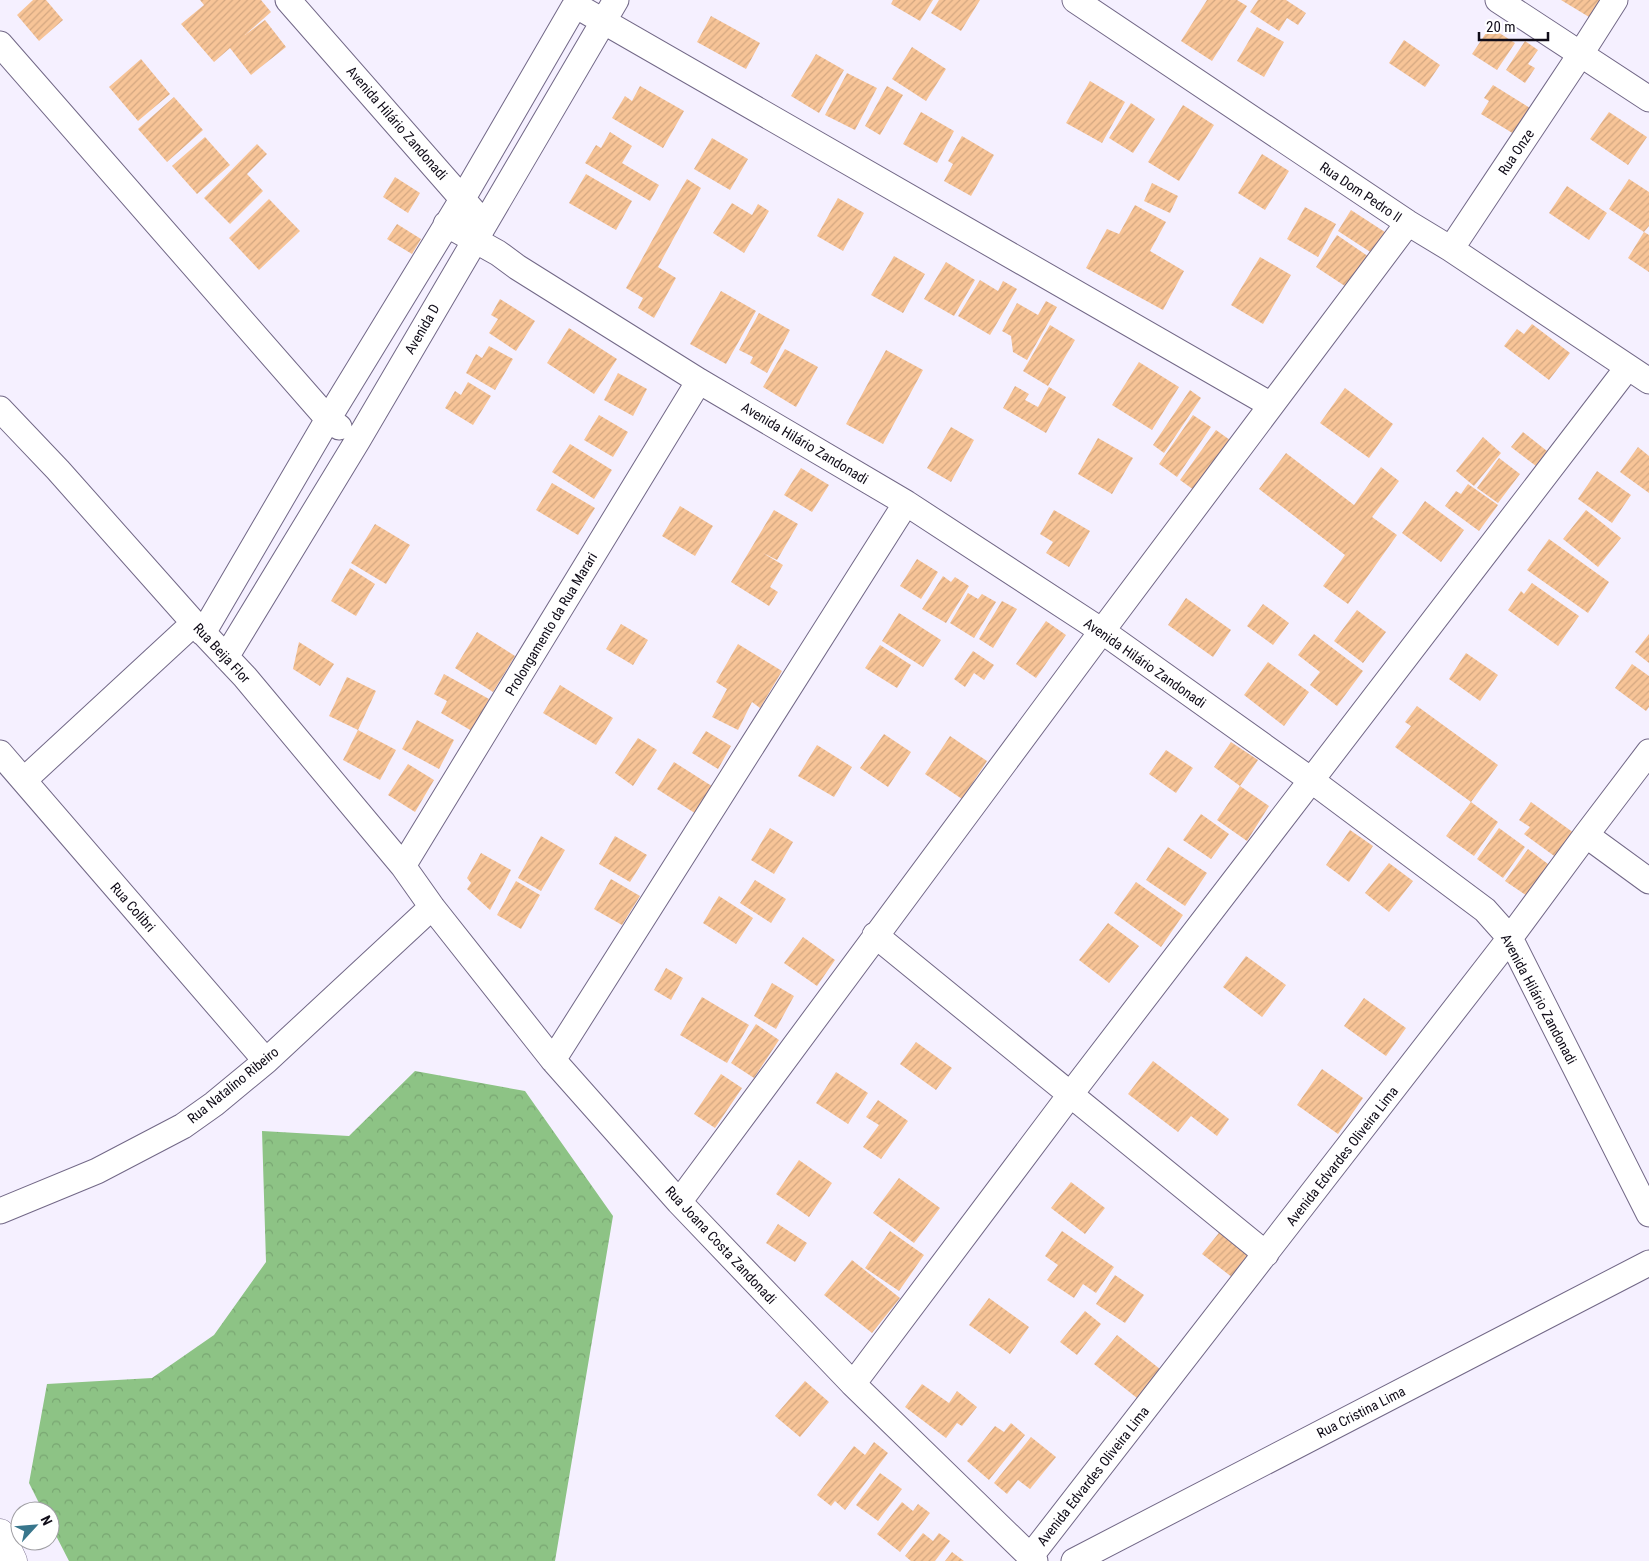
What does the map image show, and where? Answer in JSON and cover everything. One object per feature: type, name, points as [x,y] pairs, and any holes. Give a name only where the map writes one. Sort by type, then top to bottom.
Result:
[{"type":"street","name":"Avenida Hilário Zandonadi","points":[[288,0],[463,198],[479,232],[498,253],[517,267],[699,381],[906,503],[1102,631],[1311,780],[1485,910],[1510,938],[1649,1214]]},
{"type":"street","name":"Avenida D","points":[[226,658],[358,440],[616,0]]},
{"type":"street","name":"Rua Dom Pedro II","points":[[1075,0],[1408,223],[1451,249],[1649,381]]},
{"type":"street","points":[[1498,0],[1580,56],[1649,99]]},
{"type":"street","name":"Rua Onze","points":[[1451,249],[1580,56],[1615,0]]},
{"type":"street","points":[[24,780],[198,628],[463,198],[577,2],[603,21],[1271,404]]},
{"type":"street","points":[[0,44],[328,419],[358,440]]},
{"type":"street","points":[[679,1202],[1271,404],[1408,223]]},
{"type":"street","name":"Avenida Hilário Zandonadi","points":[[446,224],[479,232]]},
{"type":"street","points":[[853,1384],[1070,1095],[1628,367]]},
{"type":"street","name":"Prolongamento da Rua Marari","points":[[403,866],[699,381]]},
{"type":"street","name":"Rua Beija Flor","points":[[0,409],[58,470],[198,628],[252,685],[403,866],[432,907]]},
{"type":"street","points":[[553,1060],[906,503]]},
{"type":"street","name":"Avenida Edvardes Oliveira Lima","points":[[1032,1559],[1510,938],[1649,752]]},
{"type":"street","name":"Rua Colibri","points":[[0,754],[266,1061]]},
{"type":"street","points":[[1586,835],[1649,881]]},
{"type":"street","name":"Rua Joana Costa Zandonadi","points":[[432,907],[553,1060],[679,1202],[853,1384],[1032,1559]]},
{"type":"street","name":"Rua Natalino Ribeiro","points":[[0,1211],[97,1171],[183,1126],[214,1104],[266,1061],[432,907]]},
{"type":"street","points":[[876,935],[1266,1254]]},
{"type":"street","name":"Rua Cristina Lima","points":[[1074,1561],[1649,1264]]},
{"type":"street","points":[[0,1533],[13,1561]]},
{"type":"green space","points":[[415,1071],[525,1091],[613,1216],[555,1561],[69,1561],[60,1543],[60,1501],[38,1501],[29,1483],[47,1384],[152,1378],[214,1335],[266,1262],[262,1131],[349,1136]]},
{"type":"building","points":[[33,0],[46,0],[63,20],[39,41],[17,15]]},
{"type":"building","points":[[200,0],[261,0],[271,12],[245,35],[265,20],[286,47],[251,75],[230,48],[214,62],[181,24],[204,5]]},
{"type":"building","points":[[893,0],[933,0],[920,21],[891,4]]},
{"type":"building","points":[[939,0],[980,0],[961,31],[931,13]]},
{"type":"building","points":[[1207,0],[1237,0],[1247,6],[1212,61],[1181,41]]},
{"type":"building","points":[[1258,0],[1286,0],[1306,13],[1298,25],[1287,18],[1279,31],[1250,12]]},
{"type":"building","points":[[1561,0],[1607,0],[1594,20]]},
{"type":"building","points":[[711,16],[760,43],[746,69],[697,42]]},
{"type":"building","points":[[1257,27],[1284,42],[1264,77],[1237,61]]},
{"type":"building","points":[[1490,27],[1515,43],[1497,70],[1472,54]]},
{"type":"building","points":[[1404,40],[1440,65],[1425,87],[1389,63]]},
{"type":"building","points":[[1525,41],[1538,50],[1528,64],[1535,68],[1525,83],[1506,70]]},
{"type":"building","points":[[912,47],[946,69],[926,101],[892,79]]},
{"type":"building","points":[[816,54],[844,70],[819,113],[791,96]]},
{"type":"building","points":[[141,59],[170,94],[138,121],[109,87]]},
{"type":"building","points":[[847,73],[877,88],[855,130],[825,115]]},
{"type":"building","points":[[1090,81],[1125,102],[1102,143],[1066,123]]},
{"type":"building","points":[[1493,85],[1530,108],[1514,134],[1481,114],[1489,101],[1484,98]]},
{"type":"building","points":[[640,86],[684,111],[663,148],[612,118],[625,96],[632,101]]},
{"type":"building","points":[[887,86],[903,95],[880,135],[865,126]]},
{"type":"building","points":[[174,97],[203,130],[167,162],[138,129]]},
{"type":"building","points":[[1131,103],[1155,119],[1133,153],[1109,138]]},
{"type":"building","points":[[1183,105],[1214,125],[1179,181],[1148,162]]},
{"type":"building","points":[[921,112],[954,131],[937,163],[903,144]]},
{"type":"building","points":[[1609,112],[1647,137],[1628,165],[1590,139]]},
{"type":"building","points":[[610,132],[632,146],[622,163],[659,185],[650,201],[585,163],[596,145],[601,148]]},
{"type":"building","points":[[962,136],[994,155],[971,196],[944,181],[953,164],[948,161]]},
{"type":"building","points":[[205,137],[230,165],[197,194],[172,166]]},
{"type":"building","points":[[712,138],[748,159],[730,190],[694,169]]},
{"type":"building","points":[[257,144],[267,154],[247,174],[263,191],[230,224],[204,198]]},
{"type":"building","points":[[1262,154],[1289,171],[1265,210],[1238,193]]},
{"type":"building","points":[[586,174],[632,201],[616,230],[569,203]]},
{"type":"building","points":[[395,177],[420,193],[408,213],[383,197]]},
{"type":"building","points":[[687,179],[701,188],[658,267],[676,278],[654,318],[638,308],[643,298],[626,288]]},
{"type":"building","points":[[1629,179],[1649,192],[1649,226],[1644,232],[1609,209]]},
{"type":"building","points":[[1152,183],[1178,196],[1170,213],[1144,201]]},
{"type":"building","points":[[1567,186],[1607,213],[1589,240],[1549,213]]},
{"type":"building","points":[[838,198],[864,213],[843,251],[817,236]]},
{"type":"building","points":[[269,199],[300,231],[259,270],[229,238]]},
{"type":"building","points":[[732,203],[752,215],[758,204],[769,211],[744,253],[713,233]]},
{"type":"building","points":[[1135,205],[1166,222],[1150,251],[1184,271],[1163,310],[1086,268],[1107,229],[1119,234]]},
{"type":"building","points":[[1305,207],[1336,224],[1318,257],[1287,239]]},
{"type":"building","points":[[1351,210],[1391,236],[1378,257],[1338,231]]},
{"type":"building","points":[[397,224],[421,239],[412,254],[387,239]]},
{"type":"building","points":[[1644,232],[1649,235],[1649,272],[1628,258]]},
{"type":"building","points":[[1337,235],[1375,261],[1354,292],[1316,267]]},
{"type":"building","points":[[894,256],[925,274],[903,313],[871,295]]},
{"type":"building","points":[[1260,257],[1291,275],[1263,324],[1231,305]]},
{"type":"building","points":[[946,262],[975,280],[954,316],[924,299]]},
{"type":"building","points":[[980,280],[998,291],[1003,281],[1017,289],[990,335],[958,316]]},
{"type":"building","points":[[721,291],[756,311],[726,364],[690,344]]},
{"type":"building","points":[[500,299],[535,321],[516,351],[489,333],[498,319],[491,315]]},
{"type":"building","points":[[1046,301],[1057,307],[1027,360],[1013,352],[1011,336],[1002,331],[1017,303],[1038,315]]},
{"type":"building","points":[[759,313],[790,330],[767,373],[750,363],[753,357],[739,350]]},
{"type":"building","points":[[1532,324],[1570,353],[1549,380],[1504,346],[1517,329],[1524,334]]},
{"type":"building","points":[[1050,325],[1075,340],[1048,386],[1023,371]]},
{"type":"building","points":[[569,328],[617,359],[594,394],[547,363]]},
{"type":"building","points":[[489,346],[513,359],[495,390],[466,373],[476,354],[482,358]]},
{"type":"building","points":[[785,349],[818,367],[796,407],[763,387]]},
{"type":"building","points":[[886,350],[923,370],[883,444],[846,424]]},
{"type":"building","points":[[1139,362],[1179,387],[1152,430],[1112,405]]},
{"type":"building","points":[[618,373],[647,389],[633,416],[604,400]]},
{"type":"building","points":[[468,382],[491,396],[473,425],[445,408],[455,391],[461,395]]},
{"type":"building","points":[[1015,386],[1029,394],[1025,400],[1038,407],[1049,387],[1066,397],[1046,433],[1003,408]]},
{"type":"building","points":[[1345,388],[1393,424],[1369,458],[1320,423]]},
{"type":"building","points":[[1190,390],[1201,398],[1164,453],[1153,445]]},
{"type":"building","points":[[599,415],[628,432],[613,457],[584,440]]},
{"type":"building","points":[[1193,415],[1211,427],[1177,477],[1159,464]]},
{"type":"building","points":[[951,427],[974,440],[951,482],[927,468]]},
{"type":"building","points":[[1216,430],[1237,445],[1201,495],[1180,480]]},
{"type":"building","points":[[1523,432],[1547,451],[1536,466],[1511,447]]},
{"type":"building","points":[[1483,437],[1501,453],[1474,486],[1456,471]]},
{"type":"building","points":[[1098,438],[1133,458],[1112,494],[1078,474]]},
{"type":"building","points":[[570,444],[612,470],[594,499],[552,472]]},
{"type":"building","points":[[1638,447],[1649,456],[1649,493],[1620,472]]},
{"type":"building","points":[[1286,453],[1354,505],[1381,467],[1399,481],[1372,517],[1397,535],[1348,604],[1323,586],[1345,555],[1259,489]]},
{"type":"building","points":[[1499,458],[1520,474],[1498,503],[1477,488]]},
{"type":"building","points":[[801,468],[829,485],[812,512],[784,495]]},
{"type":"building","points":[[1597,471],[1631,495],[1612,523],[1578,499]]},
{"type":"building","points":[[552,483],[595,508],[578,535],[536,510]]},
{"type":"building","points":[[1468,484],[1498,505],[1479,531],[1445,506],[1456,491],[1461,494]]},
{"type":"building","points":[[1425,501],[1464,530],[1441,562],[1402,533]]},
{"type":"building","points":[[680,506],[713,526],[695,556],[662,536]]},
{"type":"building","points":[[774,510],[798,524],[777,560],[763,553],[783,565],[770,587],[778,592],[769,606],[731,582]]},
{"type":"building","points":[[1054,510],[1090,531],[1069,567],[1046,553],[1053,542],[1040,534]]},
{"type":"building","points":[[1586,510],[1621,538],[1598,567],[1563,539]]},
{"type":"building","points":[[375,524],[410,545],[386,584],[351,563]]},
{"type":"building","points":[[1549,539],[1609,582],[1588,613],[1527,570]]},
{"type":"building","points":[[917,559],[938,572],[921,599],[900,586]]},
{"type":"building","points":[[350,568],[375,584],[356,616],[331,601]]},
{"type":"building","points":[[943,576],[951,582],[955,577],[969,586],[946,623],[922,609]]},
{"type":"building","points":[[1532,583],[1579,616],[1558,646],[1508,610],[1521,591],[1524,594]]},
{"type":"building","points":[[968,593],[978,599],[982,594],[996,602],[974,638],[950,623]]},
{"type":"building","points":[[1186,598],[1231,630],[1213,657],[1168,625]]},
{"type":"building","points":[[1002,601],[1017,609],[993,648],[979,639]]},
{"type":"building","points":[[1263,604],[1289,623],[1273,645],[1247,626]]},
{"type":"building","points":[[1357,610],[1386,632],[1363,663],[1334,641]]},
{"type":"building","points":[[899,613],[941,640],[923,667],[882,641]]},
{"type":"building","points":[[1046,621],[1066,635],[1036,678],[1016,664]]},
{"type":"building","points":[[621,624],[648,640],[633,665],[606,649]]},
{"type":"building","points":[[477,632],[515,656],[493,692],[455,668]]},
{"type":"building","points":[[1314,634],[1363,671],[1337,706],[1310,685],[1320,672],[1298,655]]},
{"type":"building","points":[[1649,634],[1649,663],[1635,652]]},
{"type":"building","points":[[299,642],[334,664],[320,686],[293,669]]},
{"type":"building","points":[[738,644],[782,671],[760,708],[752,702],[738,730],[712,717],[727,689],[716,682]]},
{"type":"building","points":[[880,645],[911,665],[897,688],[865,668]]},
{"type":"building","points":[[973,651],[994,665],[984,680],[974,673],[965,687],[954,679]]},
{"type":"building","points":[[1466,653],[1498,675],[1480,701],[1449,679]]},
{"type":"building","points":[[1268,662],[1309,692],[1284,726],[1244,695]]},
{"type":"building","points":[[1632,664],[1649,676],[1649,707],[1646,711],[1615,688]]},
{"type":"building","points":[[444,674],[489,699],[472,731],[441,713],[447,701],[434,694]]},
{"type":"building","points":[[347,677],[376,691],[358,730],[329,716]]},
{"type":"building","points":[[560,685],[613,718],[596,745],[543,713]]},
{"type":"building","points":[[1417,706],[1498,765],[1471,802],[1395,747],[1411,726],[1405,722]]},
{"type":"building","points":[[417,720],[454,740],[439,769],[402,749]]},
{"type":"building","points":[[358,730],[396,750],[380,780],[343,760]]},
{"type":"building","points":[[706,731],[731,746],[718,769],[692,753]]},
{"type":"building","points":[[884,734],[911,752],[888,787],[860,768]]},
{"type":"building","points":[[950,736],[987,761],[962,799],[925,774]]},
{"type":"building","points":[[638,738],[657,750],[633,786],[615,773]]},
{"type":"building","points":[[1231,742],[1258,760],[1240,786],[1214,767]]},
{"type":"building","points":[[817,745],[852,767],[834,797],[798,776]]},
{"type":"building","points":[[1166,750],[1193,768],[1176,793],[1149,774]]},
{"type":"building","points":[[674,762],[718,790],[701,817],[657,789]]},
{"type":"building","points":[[408,764],[434,780],[415,812],[388,795]]},
{"type":"building","points":[[1240,786],[1269,806],[1247,841],[1217,820]]},
{"type":"building","points":[[1471,802],[1498,822],[1474,856],[1446,836]]},
{"type":"building","points":[[1531,802],[1574,833],[1557,858],[1524,834],[1530,827],[1519,820]]},
{"type":"building","points":[[1201,814],[1229,834],[1211,859],[1183,840]]},
{"type":"building","points":[[770,828],[793,842],[774,874],[751,860]]},
{"type":"building","points":[[1499,828],[1525,847],[1503,878],[1477,859]]},
{"type":"building","points":[[1350,830],[1373,846],[1349,882],[1326,865]]},
{"type":"building","points":[[541,836],[565,850],[541,891],[518,878]]},
{"type":"building","points":[[615,836],[647,855],[630,882],[599,864]]},
{"type":"building","points":[[1168,847],[1207,873],[1185,906],[1146,880]]},
{"type":"building","points":[[1528,849],[1552,867],[1530,898],[1505,881]]},
{"type":"building","points":[[481,853],[511,870],[490,910],[467,889],[471,883],[467,878]]},
{"type":"building","points":[[1389,863],[1413,881],[1389,912],[1365,893]]},
{"type":"building","points":[[611,879],[640,896],[622,925],[594,909]]},
{"type":"building","points":[[755,880],[786,899],[771,923],[740,903]]},
{"type":"building","points":[[516,881],[540,895],[521,929],[497,915]]},
{"type":"building","points":[[1136,882],[1183,915],[1161,947],[1114,913]]},
{"type":"building","points":[[719,896],[753,918],[736,944],[703,923]]},
{"type":"building","points":[[1108,923],[1139,946],[1109,983],[1079,960]]},
{"type":"building","points":[[803,937],[835,960],[817,986],[784,963]]},
{"type":"building","points":[[1246,956],[1286,985],[1262,1017],[1223,987]]},
{"type":"building","points":[[666,968],[683,978],[671,1000],[654,990]]},
{"type":"building","points":[[772,983],[794,996],[776,1029],[754,1016]]},
{"type":"building","points":[[702,997],[749,1025],[727,1063],[680,1035]]},
{"type":"building","points":[[1364,998],[1406,1028],[1386,1056],[1344,1026]]},
{"type":"building","points":[[756,1024],[779,1040],[754,1078],[731,1063]]},
{"type":"building","points":[[916,1042],[952,1068],[936,1090],[900,1064]]},
{"type":"building","points":[[1153,1061],[1229,1119],[1217,1136],[1191,1116],[1178,1132],[1128,1094]]},
{"type":"building","points":[[1322,1069],[1363,1098],[1338,1134],[1297,1105]]},
{"type":"building","points":[[836,1072],[868,1093],[848,1124],[816,1103]]},
{"type":"building","points":[[721,1074],[742,1088],[715,1128],[694,1114]]},
{"type":"building","points":[[878,1100],[908,1121],[881,1159],[863,1147],[879,1125],[866,1117]]},
{"type":"building","points":[[799,1160],[832,1183],[809,1217],[776,1194]]},
{"type":"building","points":[[899,1178],[940,1208],[914,1243],[873,1213]]},
{"type":"building","points":[[1071,1182],[1105,1208],[1085,1234],[1051,1208]]},
{"type":"building","points":[[778,1224],[807,1243],[795,1262],[766,1243]]},
{"type":"building","points":[[1222,1229],[1256,1256],[1237,1281],[1202,1254]]},
{"type":"building","points":[[890,1231],[924,1255],[899,1291],[865,1268]]},
{"type":"building","points":[[1062,1231],[1114,1267],[1096,1293],[1083,1284],[1074,1298],[1047,1280],[1058,1265],[1045,1256]]},
{"type":"building","points":[[852,1260],[900,1298],[872,1333],[824,1295]]},
{"type":"building","points":[[1115,1275],[1144,1295],[1125,1323],[1096,1304]]},
{"type":"building","points":[[989,1298],[1029,1327],[1010,1354],[969,1325]]},
{"type":"building","points":[[1085,1311],[1101,1324],[1077,1355],[1060,1342]]},
{"type":"building","points":[[1117,1335],[1160,1369],[1137,1398],[1094,1364]]},
{"type":"building","points":[[805,1381],[829,1402],[800,1437],[775,1416]]},
{"type":"building","points":[[922,1384],[949,1403],[957,1391],[977,1407],[962,1426],[957,1423],[946,1438],[905,1407]]},
{"type":"building","points":[[1011,1423],[1025,1435],[989,1480],[967,1461],[995,1426],[1004,1432]]},
{"type":"building","points":[[1031,1437],[1056,1457],[1030,1489],[1018,1480],[1007,1494],[994,1483]]},
{"type":"building","points":[[874,1442],[888,1453],[845,1510],[835,1501],[831,1506],[817,1495],[854,1446],[865,1455]]},
{"type":"building","points":[[880,1473],[902,1489],[878,1521],[856,1505]]},
{"type":"building","points":[[902,1502],[913,1511],[918,1504],[930,1513],[900,1552],[877,1534]]},
{"type":"building","points":[[923,1533],[933,1541],[939,1533],[950,1541],[935,1561],[911,1561],[905,1556]]},
{"type":"building","points":[[952,1552],[964,1561],[945,1561]]}]
